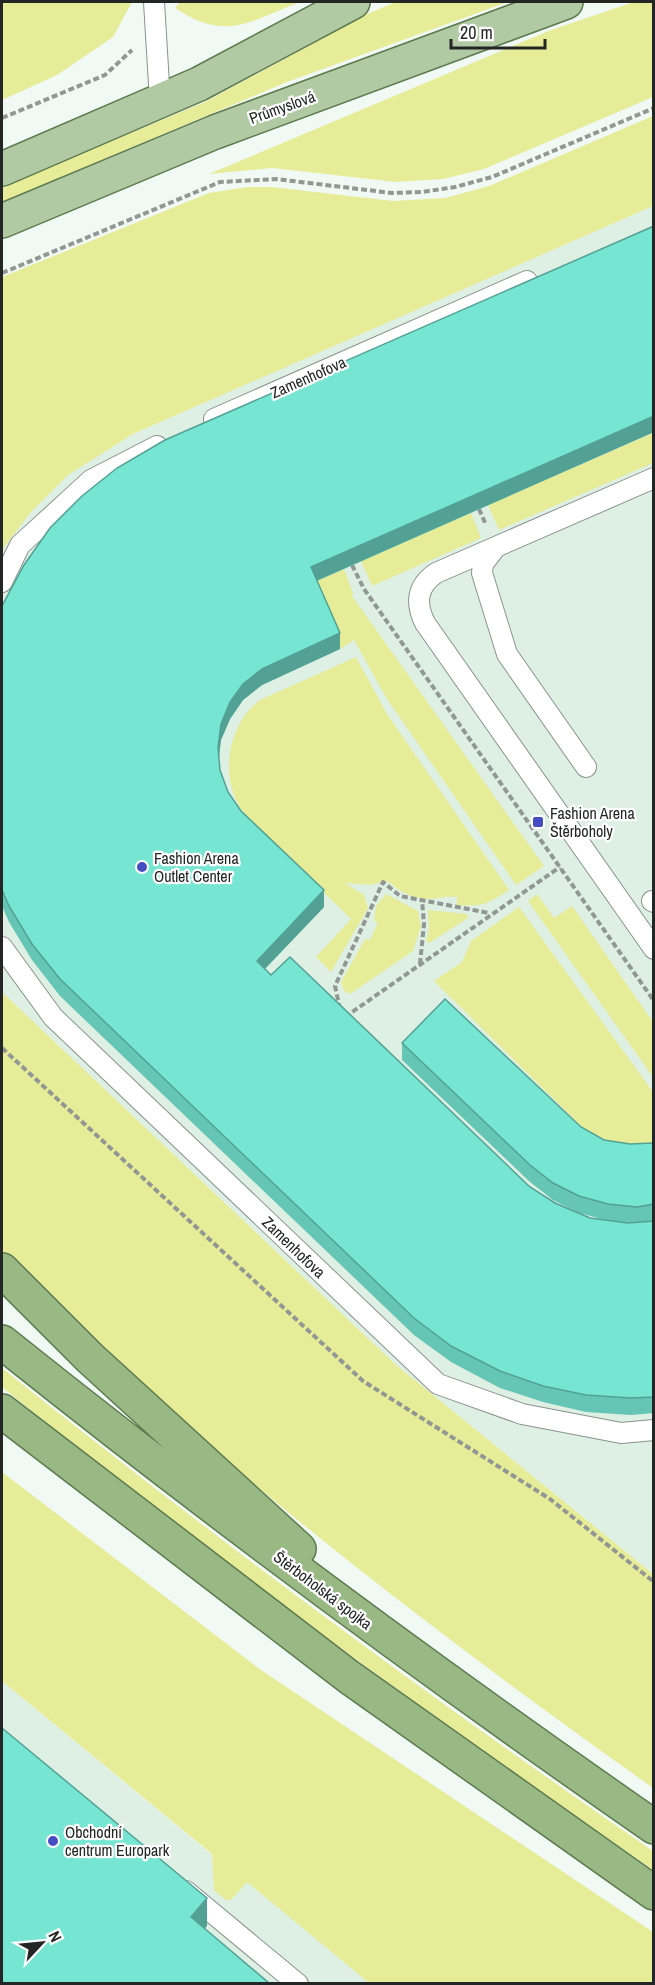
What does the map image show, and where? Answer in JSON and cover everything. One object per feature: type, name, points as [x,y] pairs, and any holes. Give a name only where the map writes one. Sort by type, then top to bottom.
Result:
[{"type":"highway","points":[[2,1270],[98,1366],[448,1682]]},
{"type":"highway","name":"Štěrboholská spojka","points":[[2,1341],[188,1489],[448,1682],[654,1827]]},
{"type":"highway","points":[[2,1411],[15,1424],[349,1677],[654,1893]]},
{"type":"main road","name":"Průmyslová","points":[[2,221],[215,132],[566,2]]},
{"type":"main road","points":[[2,169],[199,84],[349,3]]},
{"type":"lane","points":[[154,2],[160,101]]},
{"type":"lane","name":"Zamenhofova","points":[[198,427],[545,274]]},
{"type":"lane","points":[[2,582],[20,545],[91,480],[176,437]]},
{"type":"lane","points":[[654,478],[429,578],[420,591],[418,607],[421,615],[654,949]]},
{"type":"lane","points":[[496,548],[483,564],[482,573],[501,641],[514,665],[586,766]]},
{"type":"lane","name":"Zamenhofova","points":[[2,947],[53,1017],[438,1384],[522,1414],[621,1433],[654,1430]]},
{"type":"lane","points":[[172,1879],[298,1983]]},
{"type":"path","points":[[2,118],[105,75],[135,48]]},
{"type":"path","points":[[2,273],[220,182],[276,179],[392,193],[422,192],[455,187],[492,177],[654,108]]},
{"type":"path","points":[[352,565],[364,589],[654,1001]]},
{"type":"path","points":[[490,914],[400,896],[383,882],[335,986],[341,1020],[490,914],[560,868]]},
{"type":"path","points":[[420,964],[424,924],[422,900]]},
{"type":"path","points":[[2,1048],[363,1381],[550,1500],[654,1582]]},
{"type":"shaded area","points":[[653,206],[653,1574],[395,1364],[2,992],[2,494],[229,391]]},
{"type":"shaded area","points":[[2,1681],[212,1855],[214,1890],[231,1900],[247,1881],[369,1983],[2,1983]]},
{"type":"green space","points":[[2,2],[132,2],[113,37],[57,75],[2,100]]},
{"type":"green space","points":[[180,2],[300,2],[251,22],[224,26],[209,24],[193,18],[175,8]]},
{"type":"green space","points":[[396,2],[508,2],[287,82],[2,202],[2,187],[205,102],[367,14]]},
{"type":"green space","points":[[634,2],[653,2],[653,97],[484,169],[443,179],[396,182],[272,168],[209,174],[551,30]]},
{"type":"green space","points":[[653,116],[653,206],[133,434],[68,475],[31,512],[2,550],[2,277],[209,193],[247,187],[272,187],[393,201],[445,198],[489,186]]},
{"type":"green space","points":[[653,433],[653,463],[499,530],[488,505]]},
{"type":"green space","points":[[471,513],[481,538],[372,586],[361,561]]},
{"type":"green space","points":[[344,569],[353,593],[352,596],[544,866],[516,885],[387,699],[354,640],[340,649],[311,583]]},
{"type":"green space","points":[[356,657],[387,714],[509,890],[484,904],[466,906],[457,905],[457,897],[427,899],[411,896],[387,881],[370,885],[345,883],[364,895],[368,908],[331,972],[316,957],[351,919],[245,815],[236,800],[232,787],[229,759],[236,732],[242,720],[260,700]]},
{"type":"green space","points":[[386,894],[418,911],[421,926],[413,951],[350,994],[344,991],[341,982],[365,939],[370,940],[378,922],[374,921],[376,906]]},
{"type":"green space","points":[[537,894],[554,918],[572,906],[653,1022],[653,1077],[528,901]]},
{"type":"green space","points":[[519,907],[653,1092],[653,1146],[616,1146],[584,1129],[434,981],[462,962],[471,941]]},
{"type":"green space","points":[[428,910],[467,914],[468,918],[429,943],[426,941],[429,929]]},
{"type":"green space","points":[[2,992],[395,1364],[653,1574],[653,1788],[398,1599],[233,1467],[77,1325],[2,1250]]},
{"type":"green space","points":[[2,1368],[323,1616],[487,1735],[653,1851],[653,1870],[405,1695],[161,1513],[2,1387]]},
{"type":"green space","points":[[2,1472],[261,1670],[653,1932],[653,1983],[369,1983],[247,1882],[231,1900],[226,1900],[214,1890],[212,1854],[2,1681]]},
{"type":"building","name":"Fashion Arena Outlet Center","points":[[654,226],[654,416],[311,567],[340,633],[262,669],[243,684],[230,702],[221,724],[218,747],[220,770],[228,792],[241,811],[324,890],[257,961],[271,975],[290,957],[530,1187],[555,1203],[590,1218],[628,1223],[654,1221],[654,1397],[631,1398],[586,1395],[543,1386],[500,1371],[451,1346],[414,1318],[60,979],[32,944],[2,890],[2,606],[24,565],[50,528],[82,496],[117,468],[165,440]]},
{"type":"building","points":[[445,999],[581,1127],[604,1140],[630,1144],[653,1143],[654,1204],[637,1207],[608,1204],[579,1196],[553,1183],[530,1165],[402,1043]]},
{"type":"building","name":"Obchodní centrum Europark","points":[[2,1728],[207,1898],[191,1917],[269,1983],[2,1983]]},
{"type":"place","name":"Fashion Arena Štěrboholy","points":[[538,822]]},
{"type":"place","name":"Fashion Arena Outlet Center","points":[[142,867]]},
{"type":"place","name":"Obchodní centrum Europark","points":[[53,1841]]}]
